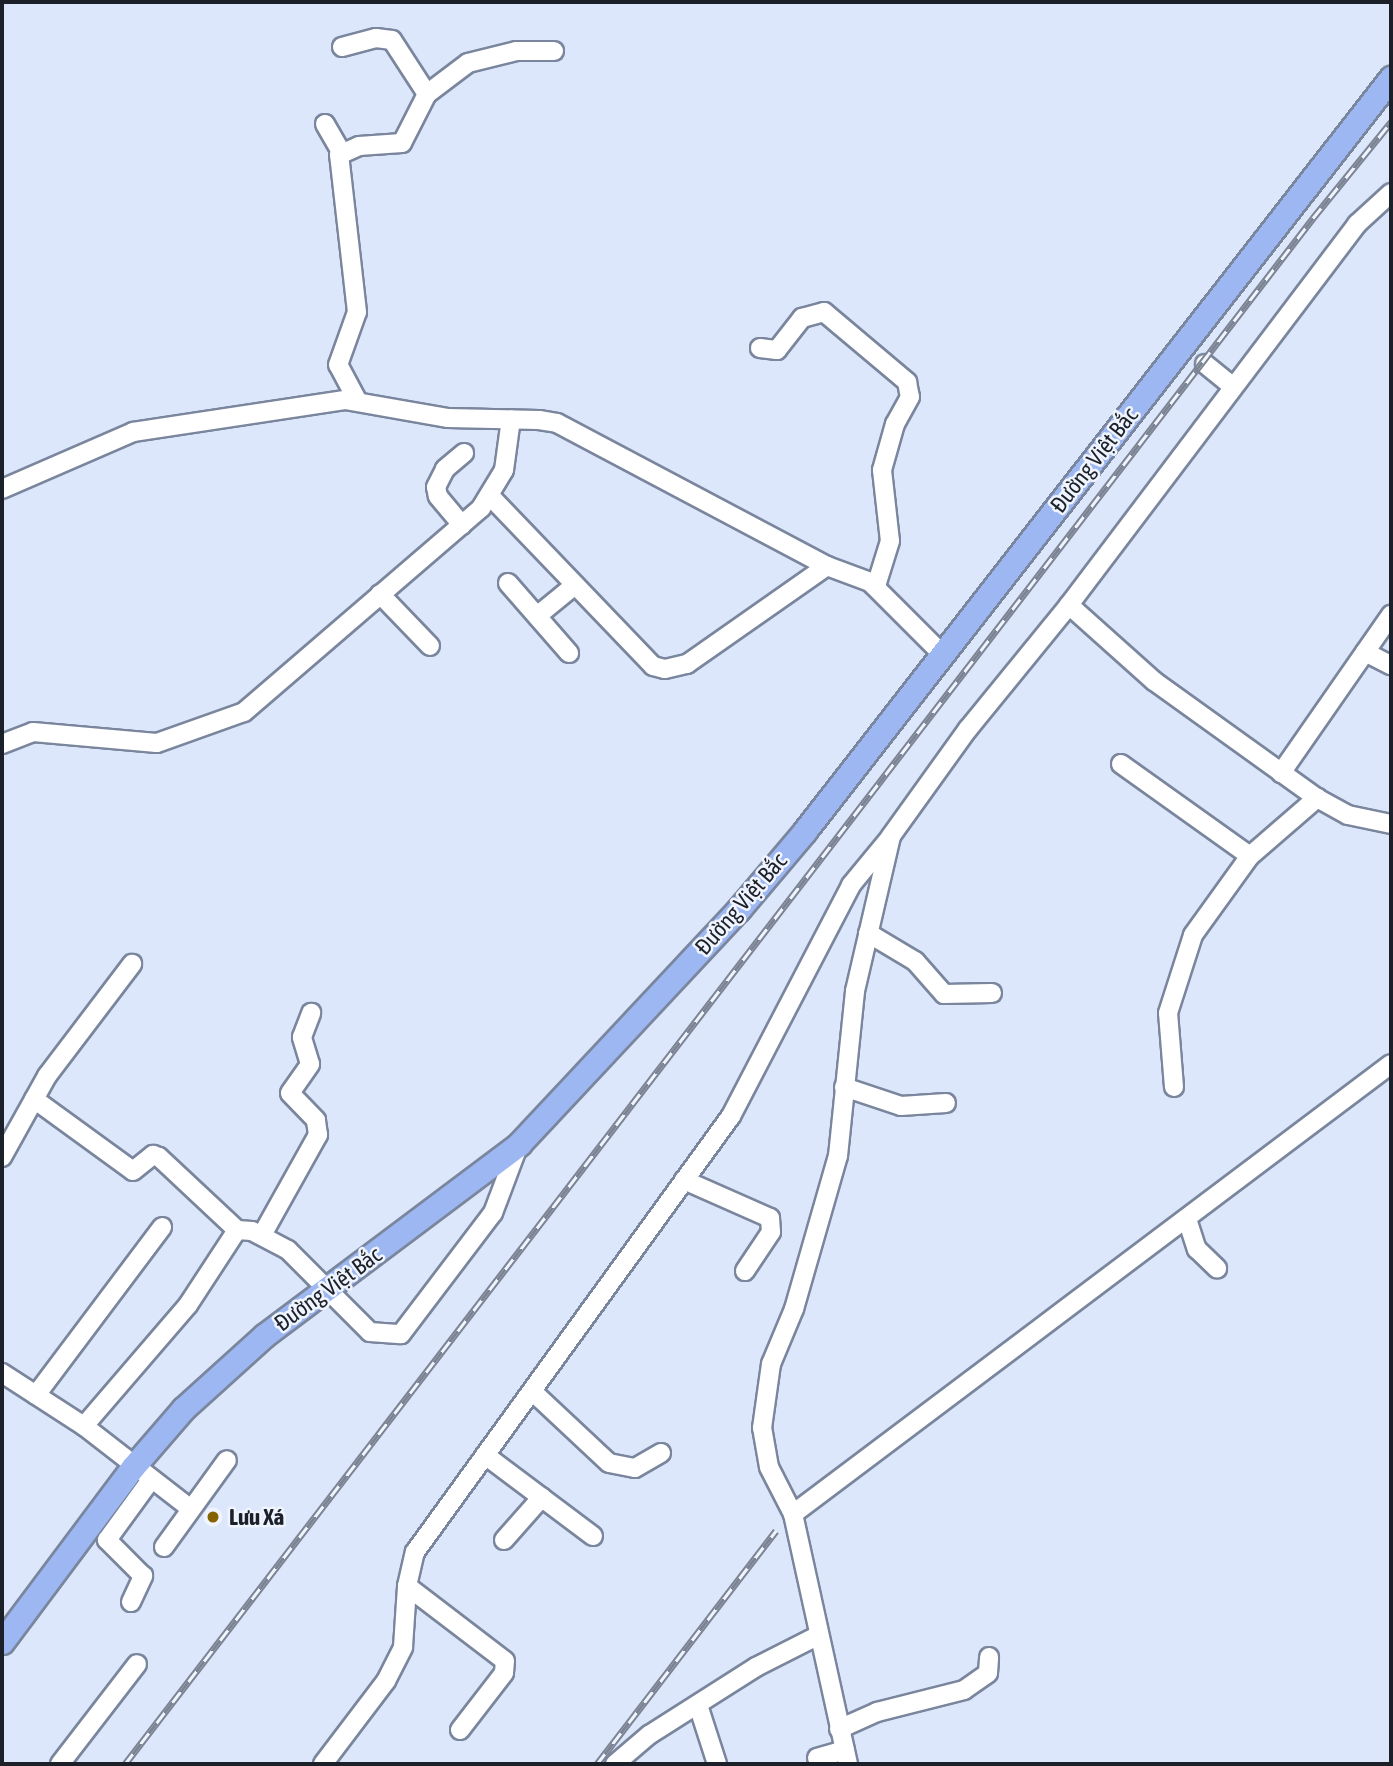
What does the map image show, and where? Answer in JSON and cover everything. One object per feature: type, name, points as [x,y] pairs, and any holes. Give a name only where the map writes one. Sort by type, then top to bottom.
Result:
[{"type":"main road","name":"Đường Việt Bắc","points":[[2,1642],[220,1374],[327,1289],[519,1144],[739,909],[943,654],[1391,78]]},
{"type":"street","points":[[342,47],[376,38],[392,40],[427,94]]},
{"type":"street","points":[[341,152],[359,146],[402,143],[427,94],[448,75],[483,58],[516,51],[554,51]]},
{"type":"street","points":[[325,124],[341,152],[337,163],[357,312],[338,365],[357,400]]},
{"type":"street","points":[[323,1764],[386,1681],[403,1647],[407,1586],[415,1552],[684,1180],[756,1075],[851,885],[891,836],[968,729],[1069,605],[1357,224],[1391,193]]},
{"type":"street","points":[[760,348],[781,348],[802,318],[824,312],[907,382],[910,397],[895,424],[881,470],[890,541],[876,586]]},
{"type":"street","points":[[1205,364],[1232,386]]},
{"type":"street","points":[[2,489],[133,432],[357,400],[448,418],[557,423],[827,566],[876,586],[943,654]]},
{"type":"street","points":[[2,744],[33,732],[145,743],[173,740],[256,704],[491,497],[506,462],[510,419]]},
{"type":"street","points":[[461,525],[438,496],[436,487],[444,469],[464,453]]},
{"type":"street","points":[[491,497],[653,666],[665,670],[687,664],[827,566]]},
{"type":"street","points":[[508,583],[569,653]]},
{"type":"street","points":[[537,616],[575,585]]},
{"type":"street","points":[[380,594],[430,646]]},
{"type":"street","points":[[1069,605],[1154,681],[1281,774],[1348,815],[1391,824]]},
{"type":"street","points":[[1281,774],[1391,615]]},
{"type":"street","points":[[1365,652],[1391,665]]},
{"type":"street","points":[[1121,764],[1251,856]]},
{"type":"street","points":[[1174,1087],[1168,1013],[1193,935],[1251,856],[1317,798]]},
{"type":"street","points":[[817,1758],[846,1757],[817,1636],[793,1514],[764,1452],[764,1399],[838,1156],[849,1031],[891,836]]},
{"type":"street","points":[[869,933],[915,961],[944,994],[992,993]]},
{"type":"street","points":[[2,1157],[34,1099],[132,964]]},
{"type":"street","points":[[262,1235],[318,1135],[316,1120],[290,1093],[310,1064],[302,1037],[311,1013]]},
{"type":"street","points":[[793,1514],[1391,1063]]},
{"type":"street","points":[[844,1087],[901,1106],[946,1103]]},
{"type":"street","points":[[34,1099],[133,1171],[153,1155],[159,1157],[237,1230],[262,1235],[288,1250],[370,1332],[401,1334],[494,1213],[519,1144]]},
{"type":"street","points":[[684,1180],[770,1218],[771,1232],[745,1271]]},
{"type":"street","points":[[1186,1219],[1197,1249],[1217,1268]]},
{"type":"street","points":[[36,1395],[162,1227]]},
{"type":"street","points":[[84,1426],[188,1305],[220,1250],[237,1230]]},
{"type":"street","points":[[2,1373],[84,1426],[141,1474],[191,1509]]},
{"type":"street","points":[[532,1391],[609,1463],[635,1468],[661,1453]]},
{"type":"street","points":[[485,1455],[593,1535]]},
{"type":"street","points":[[164,1547],[227,1460]]},
{"type":"street","points":[[131,1602],[143,1576],[108,1545],[107,1539],[141,1474]]},
{"type":"street","points":[[504,1540],[542,1496]]},
{"type":"street","points":[[407,1586],[505,1661],[504,1673],[460,1730]]},
{"type":"street","points":[[615,1764],[631,1747],[756,1667],[817,1636]]},
{"type":"street","points":[[839,1729],[877,1712],[972,1686],[988,1673],[989,1657]]},
{"type":"street","points":[[60,1764],[137,1664]]},
{"type":"street","points":[[698,1705],[717,1764]]},
{"type":"railway","points":[[125,1764],[1313,218],[1391,122]]},
{"type":"railway","points":[[597,1764],[776,1531]]},
{"type":"place","name":"Lưu Xá","points":[[213,1517]]}]
